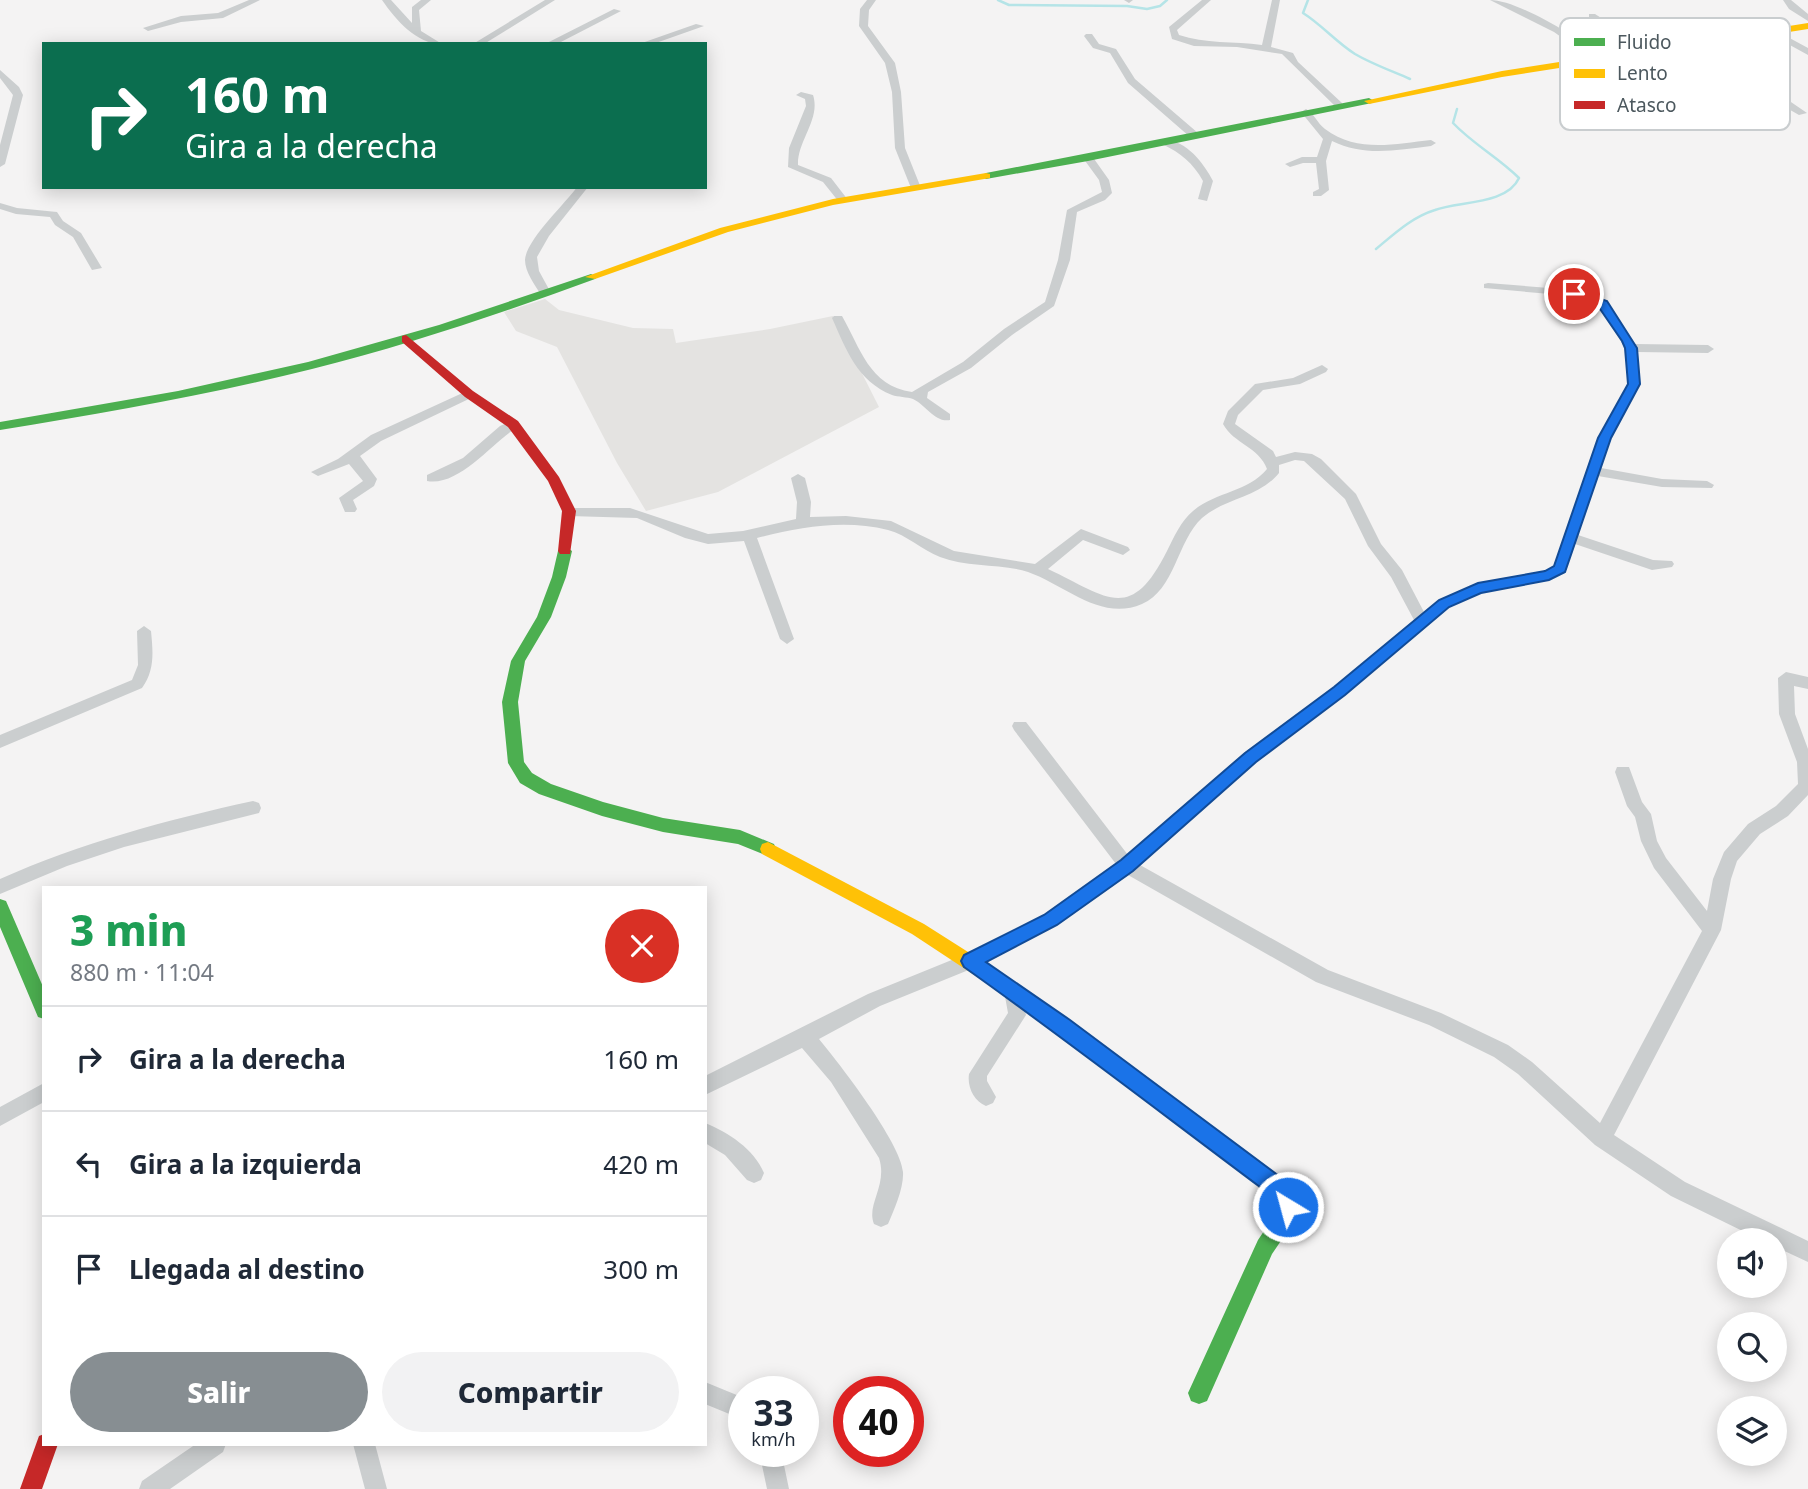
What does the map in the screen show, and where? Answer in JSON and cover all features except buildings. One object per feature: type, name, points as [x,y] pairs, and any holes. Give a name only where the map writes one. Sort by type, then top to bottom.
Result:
[{"type":"main road","points":[[1790,28],[1808,26]]},
{"type":"main road","points":[[0,426],[134,405],[248,381],[406,338],[724,230],[844,200],[1088,159],[1339,105],[1560,64]]},
{"type":"main road","points":[[406,338],[469,394],[513,424],[554,480],[569,511],[568,538],[559,578],[544,617],[518,661],[510,702],[516,763],[526,778],[545,789],[602,809],[663,825],[749,841],[895,917],[970,961],[1013,991],[1284,1192],[1287,1198],[1286,1216],[1265,1247],[1199,1393]]},
{"type":"main road","points":[[0,906],[42,1006]]},
{"type":"main road","points":[[32,1489],[46,1446]]},
{"type":"street","points":[[148,28],[181,19],[220,16],[256,0]]},
{"type":"street","points":[[387,0],[399,17],[434,42]]},
{"type":"street","points":[[417,32],[415,9],[428,0]]},
{"type":"street","points":[[480,42],[551,0]]},
{"type":"street","points":[[872,0],[862,14],[863,29],[889,60],[897,83],[899,146],[916,188]]},
{"type":"street","points":[[1207,0],[1176,23],[1171,29],[1175,37],[1194,43],[1266,47],[1290,55],[1294,63],[1339,105]]},
{"type":"street","points":[[1266,47],[1276,0]]},
{"type":"street","points":[[1494,0],[1560,32]]},
{"type":"street","points":[[1787,0],[1808,18]]},
{"type":"street","points":[[553,42],[617,11]]},
{"type":"street","points":[[649,42],[699,26]]},
{"type":"street","points":[[1089,36],[1096,46],[1113,51],[1131,81],[1194,135]]},
{"type":"street","points":[[1790,42],[1808,52]]},
{"type":"street","points":[[0,73],[18,94],[0,164]]},
{"type":"street","points":[[801,95],[810,97],[811,103],[809,116],[795,141],[793,167],[827,180],[844,200]]},
{"type":"street","points":[[1790,104],[1802,113]]},
{"type":"street","points":[[1306,112],[1338,142],[1352,147],[1376,148],[1431,143]]},
{"type":"street","points":[[1317,194],[1323,191],[1325,186],[1321,160],[1328,139],[1325,132]]},
{"type":"street","points":[[1166,142],[1185,151],[1202,169],[1208,181],[1203,199]]},
{"type":"street","points":[[838,318],[863,368],[897,393],[909,397],[919,395],[922,390],[981,356],[1008,331],[1050,304],[1064,260],[1072,210],[1107,193],[1104,180],[1088,159]]},
{"type":"street","points":[[1290,164],[1302,160],[1321,160]]},
{"type":"street","points":[[545,293],[534,272],[531,257],[537,243],[581,189]]},
{"type":"street","points":[[0,206],[16,211],[53,214],[59,223],[77,235],[96,268]]},
{"type":"street","points":[[707,1085],[874,1000],[970,961],[1051,920],[1127,866],[1250,757],[1340,691],[1422,621],[1457,596],[1498,583],[1555,572],[1563,564],[1604,438],[1634,384],[1631,348],[1602,303],[1597,300],[1562,292],[1488,286]]},
{"type":"street","points":[[1631,348],[1708,349]]},
{"type":"street","points":[[569,511],[636,514],[704,539],[725,540],[803,522],[888,525],[953,556],[1037,570],[1097,600],[1128,603],[1140,601],[1153,589],[1191,521],[1224,498],[1262,483],[1274,470],[1273,462],[1260,447],[1232,429],[1229,424],[1232,414],[1259,387],[1296,381],[1322,369]]},
{"type":"street","points":[[318,472],[353,455],[376,438],[469,394]]},
{"type":"street","points":[[919,395],[920,399],[946,418]]},
{"type":"street","points":[[432,478],[462,465],[491,444],[500,430],[513,424]]},
{"type":"street","points":[[350,509],[346,498],[370,479],[354,461],[353,455]]},
{"type":"street","points":[[1273,462],[1295,456],[1307,457],[1316,462],[1343,489],[1356,505],[1375,546],[1397,574],[1422,621]]},
{"type":"street","points":[[1593,471],[1650,481],[1707,485]]},
{"type":"street","points":[[798,478],[804,502],[803,522]]},
{"type":"street","points":[[1037,570],[1081,534],[1123,550]]},
{"type":"street","points":[[749,535],[788,639]]},
{"type":"street","points":[[1570,537],[1652,565],[1667,564]]},
{"type":"street","points":[[0,742],[130,690],[143,677],[146,664],[144,631]]},
{"type":"street","points":[[1602,1138],[1712,930],[1722,879],[1730,857],[1754,830],[1782,811],[1806,786],[1805,762],[1787,713],[1786,678],[1808,683]]},
{"type":"street","points":[[1020,726],[1127,866],[1322,976],[1435,1019],[1501,1051],[1525,1068],[1602,1138],[1699,1201],[1808,1252]]},
{"type":"street","points":[[1623,772],[1635,806],[1643,814],[1649,841],[1660,863],[1712,930]]},
{"type":"street","points":[[0,887],[44,866],[171,825],[253,808]]},
{"type":"street","points":[[986,1097],[977,1083],[978,1074],[1017,1015],[1013,991]]},
{"type":"street","points":[[805,1037],[838,1076],[887,1153],[892,1180],[881,1217]]},
{"type":"street","points":[[0,1117],[42,1093]]},
{"type":"street","points":[[707,1133],[732,1148],[754,1173]]},
{"type":"street","points":[[707,1394],[728,1402]]},
{"type":"street","points":[[150,1489],[212,1446]]},
{"type":"street","points":[[365,1446],[376,1489]]},
{"type":"street","points":[[773,1467],[778,1489]]},
{"type":"shaded area","points":[[545,299],[559,310],[633,328],[673,329],[676,343],[770,329],[833,316],[879,407],[718,492],[646,511],[617,463],[557,347],[516,331],[504,312]]},
{"type":"waterway","points":[[998,0],[1009,5],[1127,6],[1147,9],[1160,6],[1167,0]]},
{"type":"waterway","points":[[1308,0],[1303,13],[1342,44],[1362,58],[1410,79]]},
{"type":"waterway","points":[[1376,249],[1427,213],[1493,198],[1513,187],[1519,178],[1453,123],[1457,109]]},
{"type":"traffic: fast","points":[[986,176],[1369,101]]},
{"type":"traffic: fast","points":[[0,426],[178,395],[310,366],[444,327],[591,277]]},
{"type":"traffic: fast","points":[[565,551],[559,577],[544,617],[518,661],[510,702],[516,763],[526,778],[545,789],[602,809],[663,825],[740,837],[768,849]]},
{"type":"traffic: fast","points":[[0,906],[42,1006]]},
{"type":"traffic: fast","points":[[1199,1393],[1265,1247],[1286,1216],[1287,1202]]},
{"type":"traffic: slow","points":[[1790,29],[1808,26]]},
{"type":"traffic: slow","points":[[1369,101],[1560,65]]},
{"type":"traffic: slow","points":[[591,277],[724,230],[833,202],[986,176]]},
{"type":"traffic: slow","points":[[768,849],[918,929],[1003,984]]},
{"type":"traffic: jam","points":[[406,339],[469,394],[513,424],[554,480],[569,511],[565,551]]},
{"type":"traffic: jam","points":[[1003,984],[1063,1026],[1284,1193],[1287,1202]]},
{"type":"traffic: jam","points":[[31,1489],[46,1446]]},
{"type":"route","points":[[1288,1207],[1284,1192],[1115,1068],[1063,1026],[970,961],[1051,920],[1127,866],[1250,757],[1340,691],[1444,603],[1478,588],[1549,575],[1560,569],[1604,438],[1634,384],[1628,341],[1602,303],[1588,296],[1574,294]]}]
